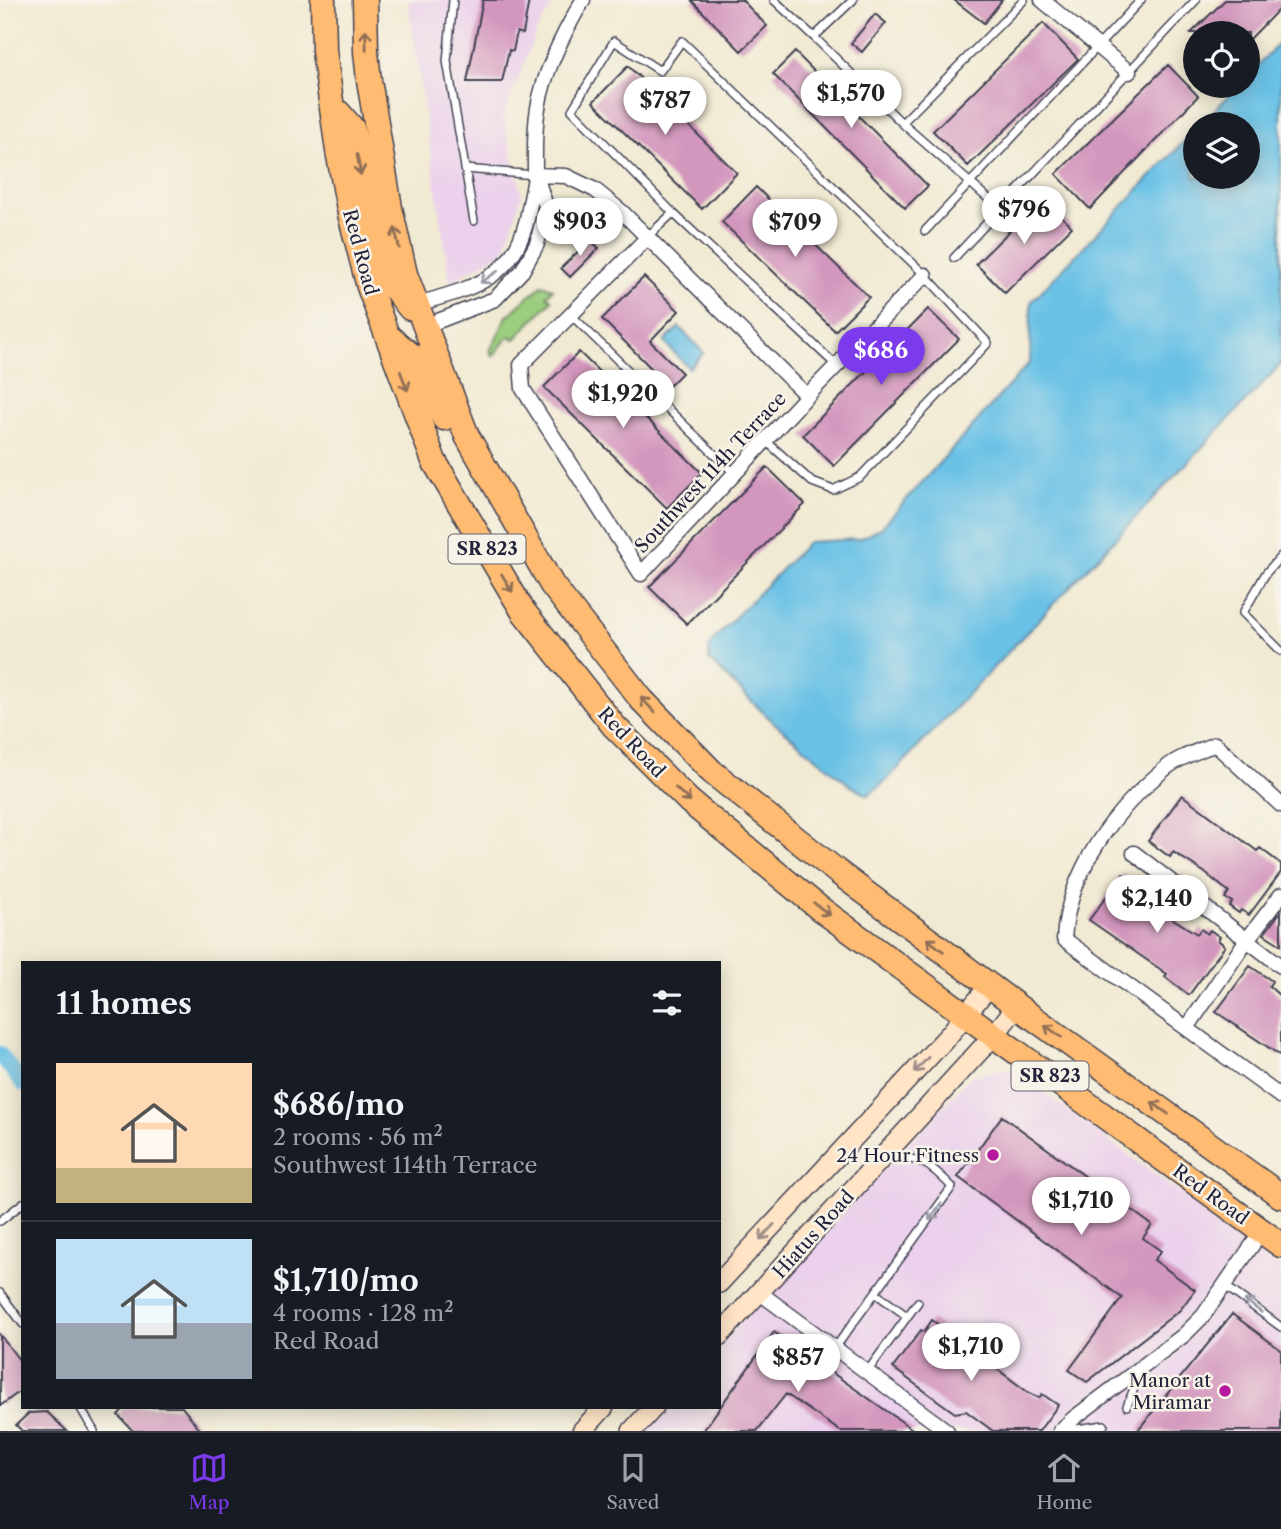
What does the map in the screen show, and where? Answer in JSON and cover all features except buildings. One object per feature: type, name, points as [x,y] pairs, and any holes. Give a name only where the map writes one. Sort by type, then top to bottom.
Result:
[{"type":"highway","name":"Red Road","points":[[323,0],[324,51],[332,104],[350,214],[369,287],[435,461],[523,611],[614,726],[699,810],[819,908],[1271,1238]]},
{"type":"highway","name":"Red Road","points":[[365,0],[367,61],[390,208],[405,274],[467,436],[552,585],[641,699],[712,772],[839,873],[1017,1006],[1281,1196]]},
{"type":"highway","points":[[332,104],[352,128],[384,275],[421,315]]},
{"type":"highway","points":[[388,336],[417,360],[474,483],[508,507]]},
{"type":"main road","name":"Hiatus Road","points":[[721,1281],[967,1014],[990,985]]},
{"type":"main road","name":"Hiatus Road","points":[[721,1334],[994,1035],[1017,1006]]},
{"type":"main road","points":[[582,1431],[602,1409]]},
{"type":"main road","points":[[632,1431],[652,1409]]},
{"type":"street","points":[[421,315],[489,278],[516,252],[523,237],[535,175],[534,138],[541,96],[546,78],[583,0]]},
{"type":"street","points":[[1042,0],[1129,72]]},
{"type":"street","points":[[421,315],[495,299],[522,271],[537,244],[546,206],[535,175]]},
{"type":"street","points":[[535,175],[566,176],[595,190],[622,212],[807,396]]},
{"type":"street","points":[[570,315],[646,238]]},
{"type":"street","name":"Southwest 114h Terrace","points":[[570,315],[521,365],[523,389],[640,574],[925,275]]},
{"type":"street","points":[[1281,804],[1215,744],[1168,766],[1110,822],[1085,866],[1066,916],[1064,939],[1281,1097]]},
{"type":"street","points":[[1134,853],[1281,966]]},
{"type":"street","points":[[1187,1028],[1281,895]]},
{"type":"street","points":[[1061,1431],[1074,1418],[1184,1335],[1203,1316],[1224,1285],[1271,1238]]},
{"type":"street","points":[[760,1293],[947,1431]]},
{"type":"lane","points":[[453,0],[447,61],[474,221]]},
{"type":"lane","points":[[774,0],[902,123],[1000,209]]},
{"type":"lane","points":[[814,37],[852,0]]},
{"type":"lane","points":[[902,123],[1024,0]]},
{"type":"lane","points":[[925,231],[1140,0]]},
{"type":"lane","points":[[954,258],[1196,0]]},
{"type":"lane","points":[[765,440],[812,482],[834,490],[860,477],[988,343],[925,275],[682,41],[660,71],[614,41],[572,110],[673,213],[836,366]]},
{"type":"lane","points":[[465,169],[535,175]]},
{"type":"lane","points":[[646,238],[673,213]]},
{"type":"lane","points":[[570,315],[735,474]]},
{"type":"lane","points":[[1281,556],[1266,573],[1243,613],[1281,651]]},
{"type":"lane","points":[[834,1348],[953,1187],[937,1171],[910,1158],[903,1157],[877,1164]]},
{"type":"lane","points":[[0,1221],[21,1204]]},
{"type":"lane","points":[[1224,1285],[1281,1327]]},
{"type":"lane","points":[[0,1293],[21,1321]]},
{"type":"lane","points":[[875,1293],[907,1316]]},
{"type":"lane","points":[[867,1372],[918,1302]]},
{"type":"lane","points":[[1127,1406],[1143,1366]]},
{"type":"lane","points":[[81,1409],[94,1431]]},
{"type":"lane","points":[[1061,1431],[1104,1425]]},
{"type":"shaded area","points":[[408,0],[556,0],[538,28],[503,117],[522,195],[504,251],[450,282]]},
{"type":"shaded area","points":[[1012,1069],[1281,1268],[1281,1431],[642,1431],[662,1409],[721,1409],[721,1345],[972,1075]]},
{"type":"green space","points":[[542,285],[553,289],[547,295],[552,300],[515,339],[509,336],[493,356],[490,351],[507,316]]},
{"type":"water","points":[[1281,41],[1281,364],[886,781],[868,795],[851,786],[772,721],[709,660],[709,648],[716,637],[808,542],[859,539],[881,528],[1030,362],[1031,302],[1183,143],[1183,189],[1260,189],[1260,112],[1213,112],[1226,98],[1260,98],[1260,63]]},
{"type":"water","points":[[679,327],[704,353],[689,368],[664,342]]},
{"type":"waterway","points":[[0,1054],[21,1081]]},
{"type":"place","name":"24 Hour Fitness","points":[[993,1155]]},
{"type":"place","name":"Manor at Miramar","points":[[1225,1391]]}]
